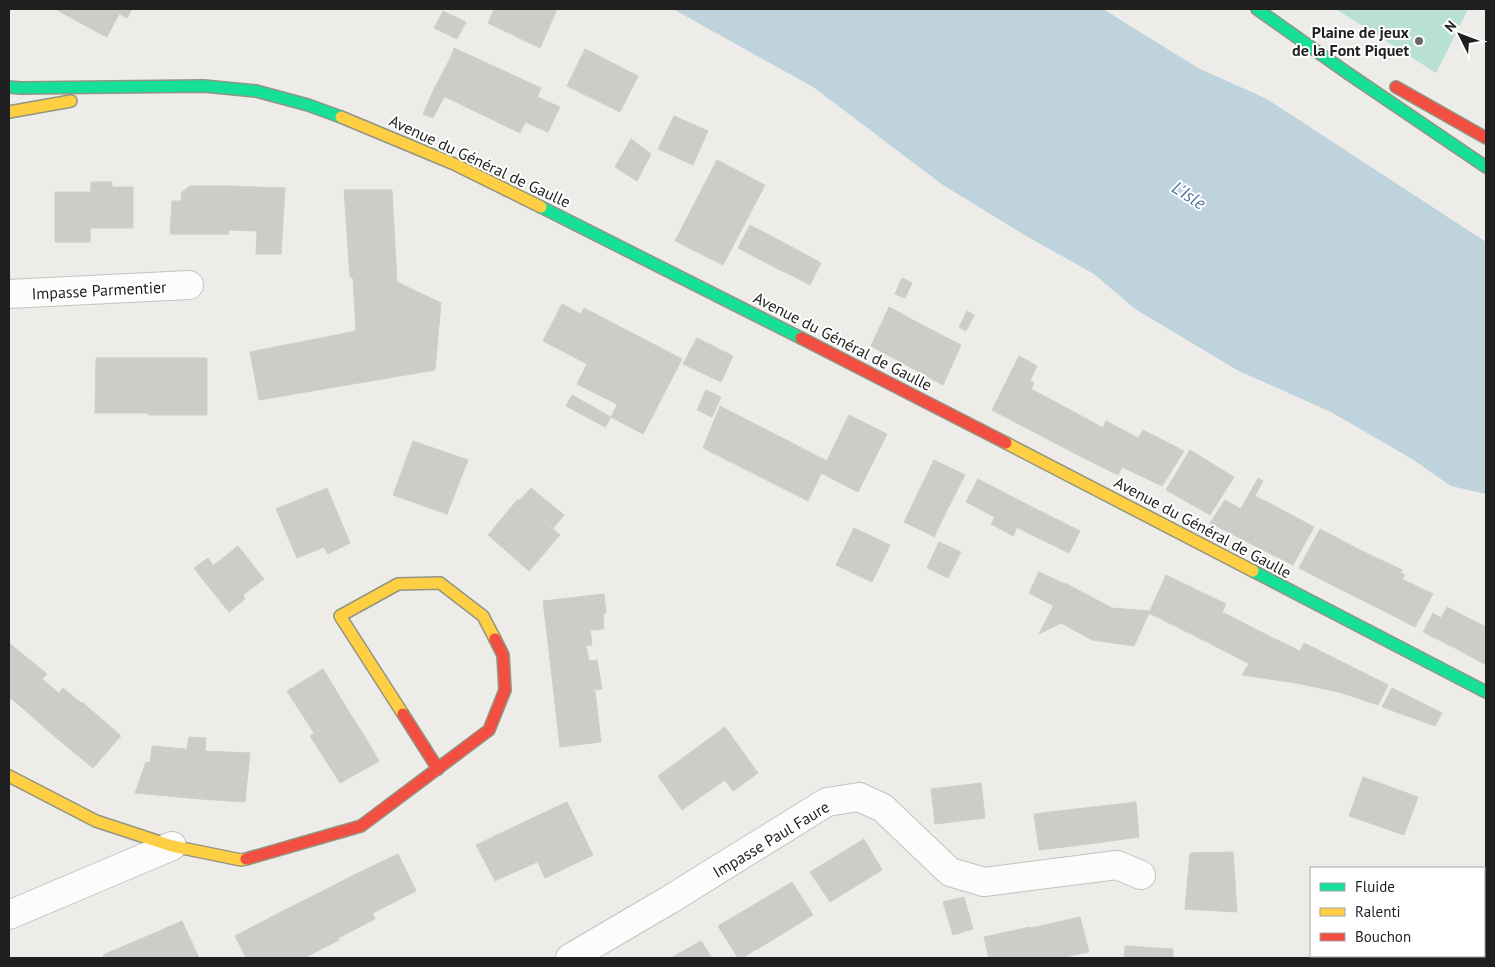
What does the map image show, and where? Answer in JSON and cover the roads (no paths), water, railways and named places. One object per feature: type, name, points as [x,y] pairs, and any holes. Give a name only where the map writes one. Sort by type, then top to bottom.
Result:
[{"type":"main road","points":[[1258,9],[1346,58]]},
{"type":"main road","points":[[1258,9],[1354,78],[1486,167]]},
{"type":"main road","points":[[1390,83],[1486,138]]},
{"type":"main road","name":"Avenue du Général de Gaulle","points":[[9,112],[162,86]]},
{"type":"main road","name":"Avenue du Général de Gaulle","points":[[9,87],[204,86],[256,91],[308,105],[364,126],[454,164],[678,276],[1486,692]]},
{"type":"main road","points":[[9,776],[96,821],[172,846],[241,860],[362,826],[438,770],[488,730],[505,690],[503,655],[483,616],[440,583],[398,584],[340,616],[438,770]]},
{"type":"street","name":"Impasse Parmentier","points":[[9,294],[189,285]]},
{"type":"street","name":"Impasse Paul Faure","points":[[570,958],[669,900],[827,802],[859,797],[883,808],[950,872],[984,882],[1118,865],[1141,876]]},
{"type":"street","points":[[9,915],[172,846]]},
{"type":"water","name":"L'Isle","points":[[673,9],[1103,9],[1198,68],[1267,99],[1486,242],[1486,494],[1451,486],[1412,459],[1331,412],[1237,370],[1135,309],[1094,274],[1026,236],[943,185],[813,87]]},
{"type":"place","name":"Plaine de jeux de la Font Piquet","points":[[1419,41]]}]
